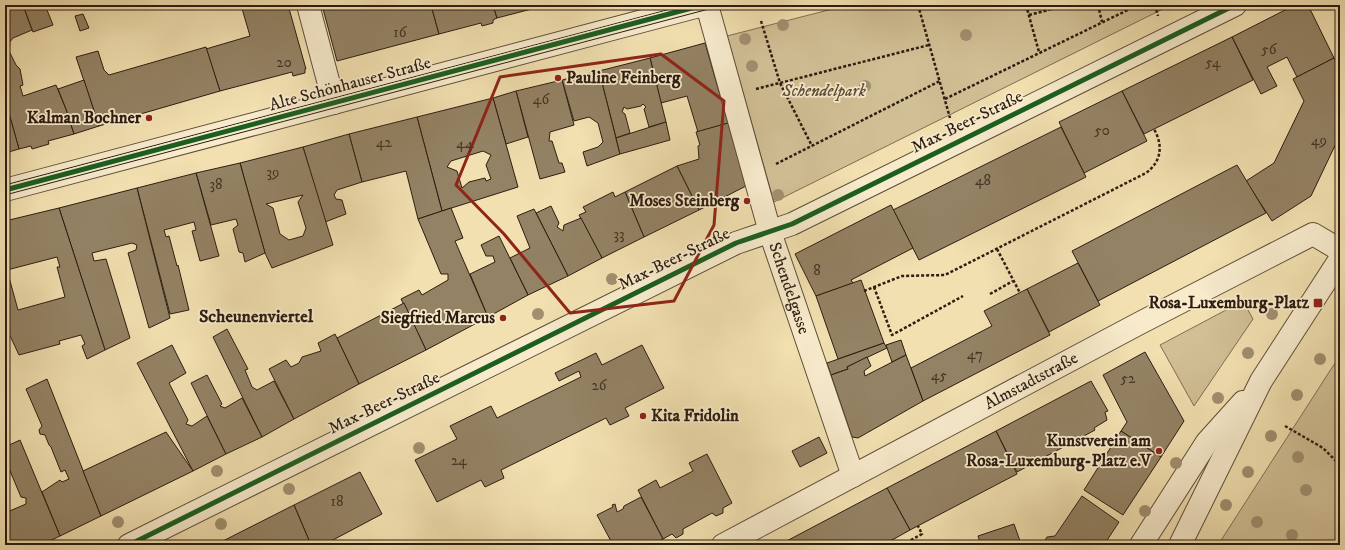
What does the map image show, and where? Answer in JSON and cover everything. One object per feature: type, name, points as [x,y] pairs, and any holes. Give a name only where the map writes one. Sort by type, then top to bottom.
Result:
[{"type":"street","points":[[308,5],[334,103]]},
{"type":"street","name":"Alte Schönhauser Straße","points":[[5,190],[334,103],[651,12],[703,5]]},
{"type":"street","name":"Schendelgasse","points":[[707,5],[770,232],[853,476]]},
{"type":"street","name":"Max-Beer-Straße","points":[[129,545],[736,243],[792,224],[1235,5]]},
{"type":"street","name":"Almstadtstraße","points":[[730,543],[1133,326],[1313,234],[1340,250]]},
{"type":"street","points":[[1180,545],[1261,381],[1340,260]]},
{"type":"street","points":[[1141,545],[1207,442],[1261,381]]},
{"type":"path","points":[[918,5],[952,124]]},
{"type":"path","points":[[1026,5],[1040,52]]},
{"type":"path","points":[[1029,15],[1067,5]]},
{"type":"path","points":[[1098,5],[1102,22]]},
{"type":"path","points":[[945,99],[1138,5]]},
{"type":"path","points":[[1155,5],[1160,20]]},
{"type":"path","points":[[761,21],[780,83],[812,146]]},
{"type":"path","points":[[753,90],[929,45]]},
{"type":"path","points":[[788,158],[940,81]]},
{"type":"path","points":[[864,291],[902,276],[945,275],[1152,168],[1160,154],[1159,137],[1154,128]]},
{"type":"path","points":[[997,249],[1020,293]]},
{"type":"path","points":[[990,294],[1013,281]]},
{"type":"path","points":[[874,287],[892,335],[963,296]]},
{"type":"path","points":[[1285,426],[1323,448],[1340,465]]},
{"type":"path","points":[[902,545],[922,534],[918,526]]},
{"type":"highlighted area","points":[[661,54],[724,101],[714,225],[674,301],[570,313],[504,234],[456,185],[500,77]]},
{"type":"green space","name":"Schendelpark","points":[[848,5],[1171,5],[774,202],[727,36]]},
{"type":"green space","points":[[1243,301],[1253,319],[1194,406],[1160,345]]},
{"type":"green space","points":[[1340,357],[1340,545],[1218,545],[1333,366]]},
{"type":"building","points":[[5,5],[23,5],[32,30],[13,38],[9,43],[5,40]]},
{"type":"building","points":[[23,5],[45,5],[53,25],[33,32]]},
{"type":"building","points":[[241,5],[288,5],[306,69],[305,73],[293,76],[292,72],[220,91],[206,49],[250,36]]},
{"type":"building","points":[[322,5],[431,5],[439,34],[337,61]]},
{"type":"building","points":[[431,5],[493,5],[497,18],[493,20],[493,23],[482,26],[481,23],[439,34]]},
{"type":"building","points":[[493,5],[547,5],[497,18]]},
{"type":"building","points":[[1295,5],[1309,7],[1334,58],[1297,77],[1287,57],[1267,67],[1277,86],[1261,94],[1232,37]]},
{"type":"building","points":[[83,14],[89,28],[80,31],[75,16]]},
{"type":"building","points":[[1232,37],[1253,80],[1144,134],[1122,91]]},
{"type":"building","points":[[5,40],[10,43],[9,51],[16,65],[20,69],[23,85],[20,86],[23,96],[56,85],[74,134],[48,141],[49,144],[32,149],[31,146],[19,149],[5,99]]},
{"type":"building","points":[[705,43],[728,123],[698,132],[687,96],[661,103],[650,58]]},
{"type":"building","points":[[206,47],[220,91],[99,126],[76,57],[98,51],[104,70],[109,75]]},
{"type":"building","points":[[650,58],[666,122],[649,127],[644,109],[646,107],[643,104],[641,106],[627,109],[624,107],[622,112],[625,114],[630,133],[616,138],[599,71]]},
{"type":"building","points":[[1334,58],[1340,69],[1340,135],[1311,196],[1272,221],[1246,181],[1274,163],[1304,101],[1293,79]]},
{"type":"building","points":[[599,71],[620,154],[587,166],[583,152],[598,147],[603,142],[598,123],[589,117],[574,121],[562,80]]},
{"type":"building","points":[[84,80],[99,126],[74,134],[58,89]]},
{"type":"building","points":[[562,80],[574,125],[550,132],[549,141],[552,141],[559,163],[562,163],[565,172],[540,179],[516,91]]},
{"type":"building","points":[[516,91],[528,137],[506,144],[493,98]]},
{"type":"building","points":[[1122,91],[1147,141],[1084,173],[1059,122]]},
{"type":"building","points":[[493,98],[518,187],[442,211],[417,117]],"holes":[[[483,151],[491,155],[486,165],[491,179],[486,181],[485,178],[469,182],[462,188],[457,171],[447,167],[451,161]]]},
{"type":"building","points":[[5,99],[19,149],[5,153]]},
{"type":"building","points":[[417,117],[442,211],[418,219],[406,171],[362,182],[349,134]]},
{"type":"building","points":[[666,122],[670,140],[620,154],[616,138]]},
{"type":"building","points":[[728,123],[746,186],[699,210],[677,166],[699,159],[698,146],[700,145],[696,132]]},
{"type":"building","points":[[1061,127],[1086,177],[919,260],[893,210]]},
{"type":"building","points":[[349,134],[362,182],[337,190],[334,195],[336,199],[342,200],[346,214],[325,222],[303,147]]},
{"type":"building","points":[[303,147],[333,245],[272,268],[265,253],[240,163]],"holes":[[[303,195],[298,202],[306,228],[303,236],[289,240],[280,234],[273,208],[266,204]]]},
{"type":"building","points":[[240,163],[265,253],[245,262],[243,253],[239,252],[233,229],[238,225],[236,219],[211,225],[196,173]]},
{"type":"building","points":[[1237,165],[1266,213],[1098,301],[1072,251]]},
{"type":"building","points":[[677,166],[699,210],[644,237],[625,192]]},
{"type":"building","points":[[196,173],[219,256],[200,261],[192,231],[196,230],[194,222],[164,230],[166,237],[169,236],[189,310],[170,314],[137,188]]},
{"type":"building","points":[[137,188],[170,318],[149,328],[128,253],[136,250],[137,245],[132,243],[92,253],[94,261],[106,259],[130,338],[105,350],[59,208]]},
{"type":"building","points":[[613,192],[615,197],[625,192],[644,237],[602,258],[579,215],[586,212],[583,207]]},
{"type":"building","points":[[891,205],[913,248],[851,280],[853,283],[816,296],[795,254]]},
{"type":"building","points":[[551,206],[559,223],[557,227],[563,231],[564,225],[581,218],[602,258],[568,276],[536,213]]},
{"type":"building","points":[[59,208],[105,350],[87,359],[82,346],[85,344],[81,335],[59,341],[60,344],[19,355],[5,325],[5,221]],"holes":[[[57,257],[60,267],[57,267],[65,297],[18,310],[7,270]]]},
{"type":"building","points":[[451,208],[463,238],[455,241],[488,317],[426,350],[401,299],[419,290],[422,295],[448,280],[448,274],[441,274],[418,219]]},
{"type":"building","points":[[534,209],[568,276],[528,295],[510,258],[530,248],[517,216]]},
{"type":"building","points":[[499,236],[528,295],[488,317],[470,274],[495,262],[493,256],[486,256],[481,245]]},
{"type":"building","points":[[1078,263],[1100,305],[1049,332],[1027,289]]},
{"type":"building","points":[[861,280],[884,343],[838,359],[816,296]]},
{"type":"building","points":[[1027,289],[1050,335],[923,401],[911,368],[992,326],[984,311]]},
{"type":"building","points":[[404,303],[426,350],[359,384],[337,338]]},
{"type":"building","points":[[227,329],[248,369],[245,370],[252,387],[257,390],[274,381],[294,419],[262,437],[213,337]]},
{"type":"building","points":[[335,334],[359,384],[294,419],[269,369],[286,360],[291,367],[299,363],[302,357],[321,351],[318,343]]},
{"type":"building","points":[[901,340],[906,355],[892,362],[886,345]]},
{"type":"building","points":[[884,343],[887,348],[847,367],[848,369],[831,375],[827,363]]},
{"type":"building","points":[[172,345],[186,373],[169,383],[188,420],[186,424],[192,426],[207,416],[226,454],[193,471],[137,363]]},
{"type":"building","points":[[642,345],[664,388],[625,408],[629,416],[610,425],[606,418],[501,470],[504,478],[485,487],[481,480],[437,502],[415,460],[457,439],[450,426],[491,406],[497,418],[581,377],[579,371],[559,381],[555,373],[596,353],[602,365]]},
{"type":"building","points":[[1145,352],[1184,421],[1161,457],[1121,431],[1127,422],[1103,375]]},
{"type":"building","points":[[906,355],[923,401],[858,438],[852,437],[831,375],[848,369],[847,367],[867,357],[871,366],[864,371],[865,376]]},
{"type":"building","points":[[207,375],[222,404],[220,406],[225,408],[242,398],[262,437],[226,454],[191,383]]},
{"type":"building","points":[[47,379],[101,516],[60,536],[42,492],[60,480],[62,482],[69,479],[65,470],[61,472],[45,435],[40,434],[39,430],[42,426],[26,389]]},
{"type":"building","points":[[1091,381],[1108,411],[1105,412],[1107,420],[1094,428],[1095,430],[1017,472],[996,431]]},
{"type":"building","points":[[996,431],[1017,474],[910,530],[887,488]]},
{"type":"building","points":[[1121,431],[1161,457],[1123,515],[1084,490]]},
{"type":"building","points":[[166,432],[193,471],[101,516],[83,471]]},
{"type":"building","points":[[819,437],[827,453],[800,467],[792,451]]},
{"type":"building","points":[[20,440],[60,536],[41,545],[5,545],[5,513],[26,504],[26,498],[21,497],[5,459],[5,447]]},
{"type":"building","points":[[707,454],[732,503],[723,508],[723,513],[716,516],[712,513],[683,529],[683,534],[676,538],[672,534],[663,539],[638,490],[656,480],[660,488],[693,471],[689,463]]},
{"type":"building","points":[[360,472],[382,514],[331,541],[332,545],[311,545],[294,505]]},
{"type":"building","points":[[887,488],[910,530],[883,545],[779,545]]},
{"type":"building","points":[[1082,496],[1119,522],[1104,545],[1042,545],[1047,537],[1055,536]]},
{"type":"building","points":[[641,497],[663,539],[652,545],[613,545],[597,515],[613,507],[612,505],[615,504],[617,512],[623,509],[624,506]]},
{"type":"building","points":[[294,505],[311,545],[215,545]]},
{"type":"building","points":[[1014,524],[1020,541],[1026,542],[1027,545],[981,545],[978,536]]},
{"type":"tram line","points":[[5,185],[686,5]]},
{"type":"tram line","points":[[5,195],[724,5]]},
{"type":"cycle path","points":[[5,190],[703,5]]},
{"type":"cycle path","points":[[129,545],[736,243],[792,224],[1235,5]]},
{"type":"place","name":"Pauline Feinberg","points":[[558,78]]},
{"type":"place","name":"Kalman Bochner","points":[[149,118]]},
{"type":"place","name":"Moses Steinberg","points":[[747,201]]},
{"type":"place","name":"Rosa-Luxemburg-Platz","points":[[1318,303]]},
{"type":"place","name":"Siegfried Marcus","points":[[503,318]]},
{"type":"place","name":"Kita Fridolin","points":[[643,416]]},
{"type":"place","name":"Kunstverein am Rosa-Luxemburg-Platz e.V","points":[[1159,451]]},
{"type":"district","name":"Scheunenviertel","points":[[256,317]]}]
